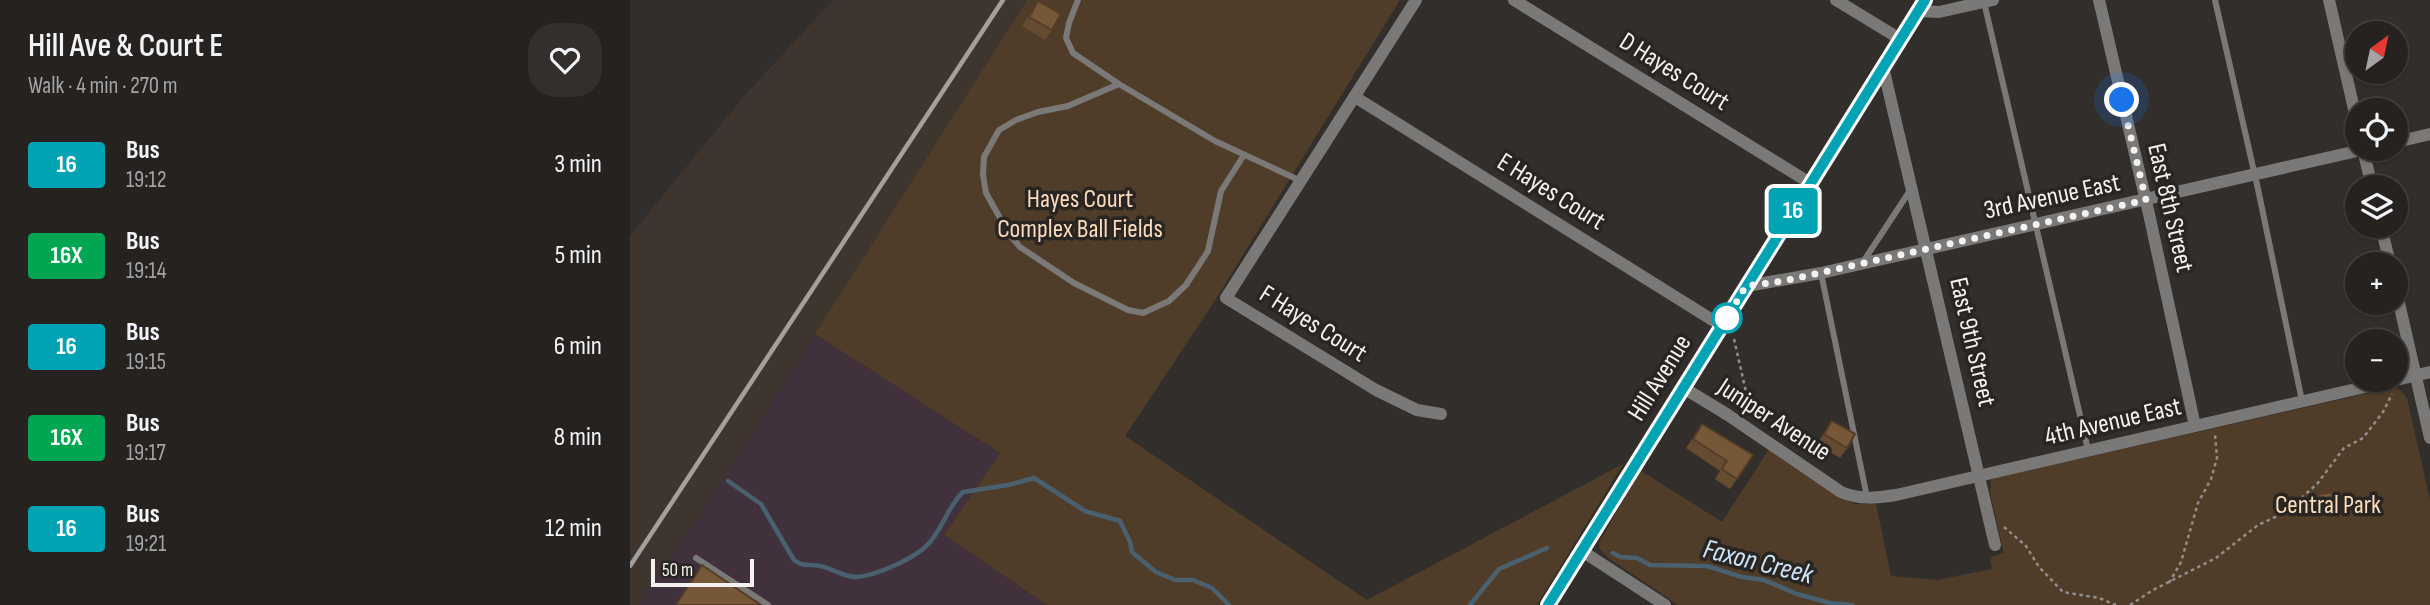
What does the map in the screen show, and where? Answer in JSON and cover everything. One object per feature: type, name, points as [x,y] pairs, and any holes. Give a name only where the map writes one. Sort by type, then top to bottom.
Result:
[{"type":"street","name":"F Hayes Court","points":[[1416,0],[1226,298],[1376,390],[1417,410],[1441,414]]},
{"type":"street","name":"D Hayes Court","points":[[1514,0],[1810,183]]},
{"type":"street","points":[[1836,0],[1900,39]]},
{"type":"street","name":"East 8th Street","points":[[2099,0],[2195,426]]},
{"type":"street","points":[[2329,0],[2351,98]]},
{"type":"street","points":[[1922,6],[1939,12],[1989,1]]},
{"type":"street","name":"Hill Avenue","points":[[1548,605],[1922,6]]},
{"type":"street","name":"East 9th Street","points":[[1883,67],[1995,545]]},
{"type":"street","name":"E Hayes Court","points":[[1355,97],[1722,326]]},
{"type":"street","points":[[2408,139],[2430,134]]},
{"type":"street","name":"3rd Avenue East","points":[[1746,286],[1862,263],[2345,154]]},
{"type":"street","points":[[2402,315],[2430,438]]},
{"type":"street","name":"4th Avenue East","points":[[2408,377],[2430,372]]},
{"type":"street","name":"Juniper Avenue","points":[[1682,387],[1841,492]]},
{"type":"street","name":"4th Avenue East","points":[[1841,492],[1855,498],[1868,499],[1896,495],[2345,391]]},
{"type":"street","points":[[1583,551],[1665,605]]},
{"type":"lane","points":[[1078,0],[1066,38],[1068,45],[1081,59],[1215,141],[1301,181]]},
{"type":"lane","points":[[2215,0],[2302,401]]},
{"type":"lane","points":[[1989,1],[2088,451]]},
{"type":"lane","points":[[1119,84],[1068,106],[1016,120],[999,130],[984,157],[986,193],[1009,234],[1020,247],[1074,283],[1128,310],[1143,313],[1169,301],[1186,285],[1208,251],[1221,191],[1244,155]]},
{"type":"lane","points":[[1862,263],[1912,187]]},
{"type":"lane","points":[[1821,272],[1868,499]]},
{"type":"lane","points":[[696,558],[768,605]]},
{"type":"path","points":[[1734,339],[1755,434]]},
{"type":"path","points":[[2130,605],[2153,590],[2216,558],[2258,525],[2284,513],[2317,484],[2344,448],[2363,438],[2383,412],[2391,392]]},
{"type":"path","points":[[2169,583],[2181,562],[2197,503],[2211,479],[2217,458],[2214,422]]},
{"type":"path","points":[[2304,495],[2306,506]]},
{"type":"path","points":[[1990,521],[2009,531],[2026,546],[2039,567],[2063,592],[2099,598],[2116,605]]},
{"type":"shaded area","points":[[833,0],[1027,0],[702,513],[639,605],[630,605],[630,236],[744,96]]},
{"type":"shaded area","points":[[815,334],[1000,453],[944,535],[1047,605],[638,605]]},
{"type":"green space","name":"Hayes Court Complex Ball Fields","points":[[1027,0],[1400,0],[1214,302],[1125,436],[1367,600],[1623,464],[1537,605],[1047,605],[944,535],[1000,453],[815,334]]},
{"type":"green space","name":"Central Park","points":[[2373,392],[2402,392],[2407,398],[2430,500],[2430,605],[1678,605],[1607,557],[1600,549],[1599,543],[1640,470],[1722,522],[1769,449],[1854,504],[1876,504],[1891,576],[1937,580],[1992,569],[1990,557],[2004,553],[1990,493],[1991,479]]},
{"type":"building","points":[[1038,1],[1061,14],[1052,30],[1029,17]]},
{"type":"building","points":[[1832,421],[1855,434],[1847,448],[1824,434]]},
{"type":"building","points":[[1702,424],[1753,455],[1737,479],[1722,469],[1727,461],[1693,439]]},
{"type":"building","points":[[2332,492],[2335,505],[2313,509],[2311,496]]},
{"type":"building","points":[[702,565],[761,605],[676,605]]},
{"type":"waterway","name":"Faxon Creek","points":[[728,481],[761,504],[794,560],[856,577],[896,565],[924,548],[935,536],[963,492],[1034,478],[1085,511],[1120,521],[1132,552],[1156,572],[1175,580],[1193,580],[1212,588],[1229,605]]},
{"type":"waterway","name":"Faxon Creek","points":[[1470,605],[1499,569],[1547,548]]},
{"type":"waterway","name":"Faxon Creek","points":[[1613,553],[1620,557],[1637,558],[1650,565],[1707,566],[1742,577],[1764,580],[1797,594],[1830,603],[1852,605]]},
{"type":"railway","points":[[630,566],[1003,0]]},
{"type":"bus line","name":"16","points":[[1548,605],[1925,0]]},
{"type":"route","points":[[1727,318],[1722,326],[1746,286],[1784,281],[2146,200],[2122,100]]}]
